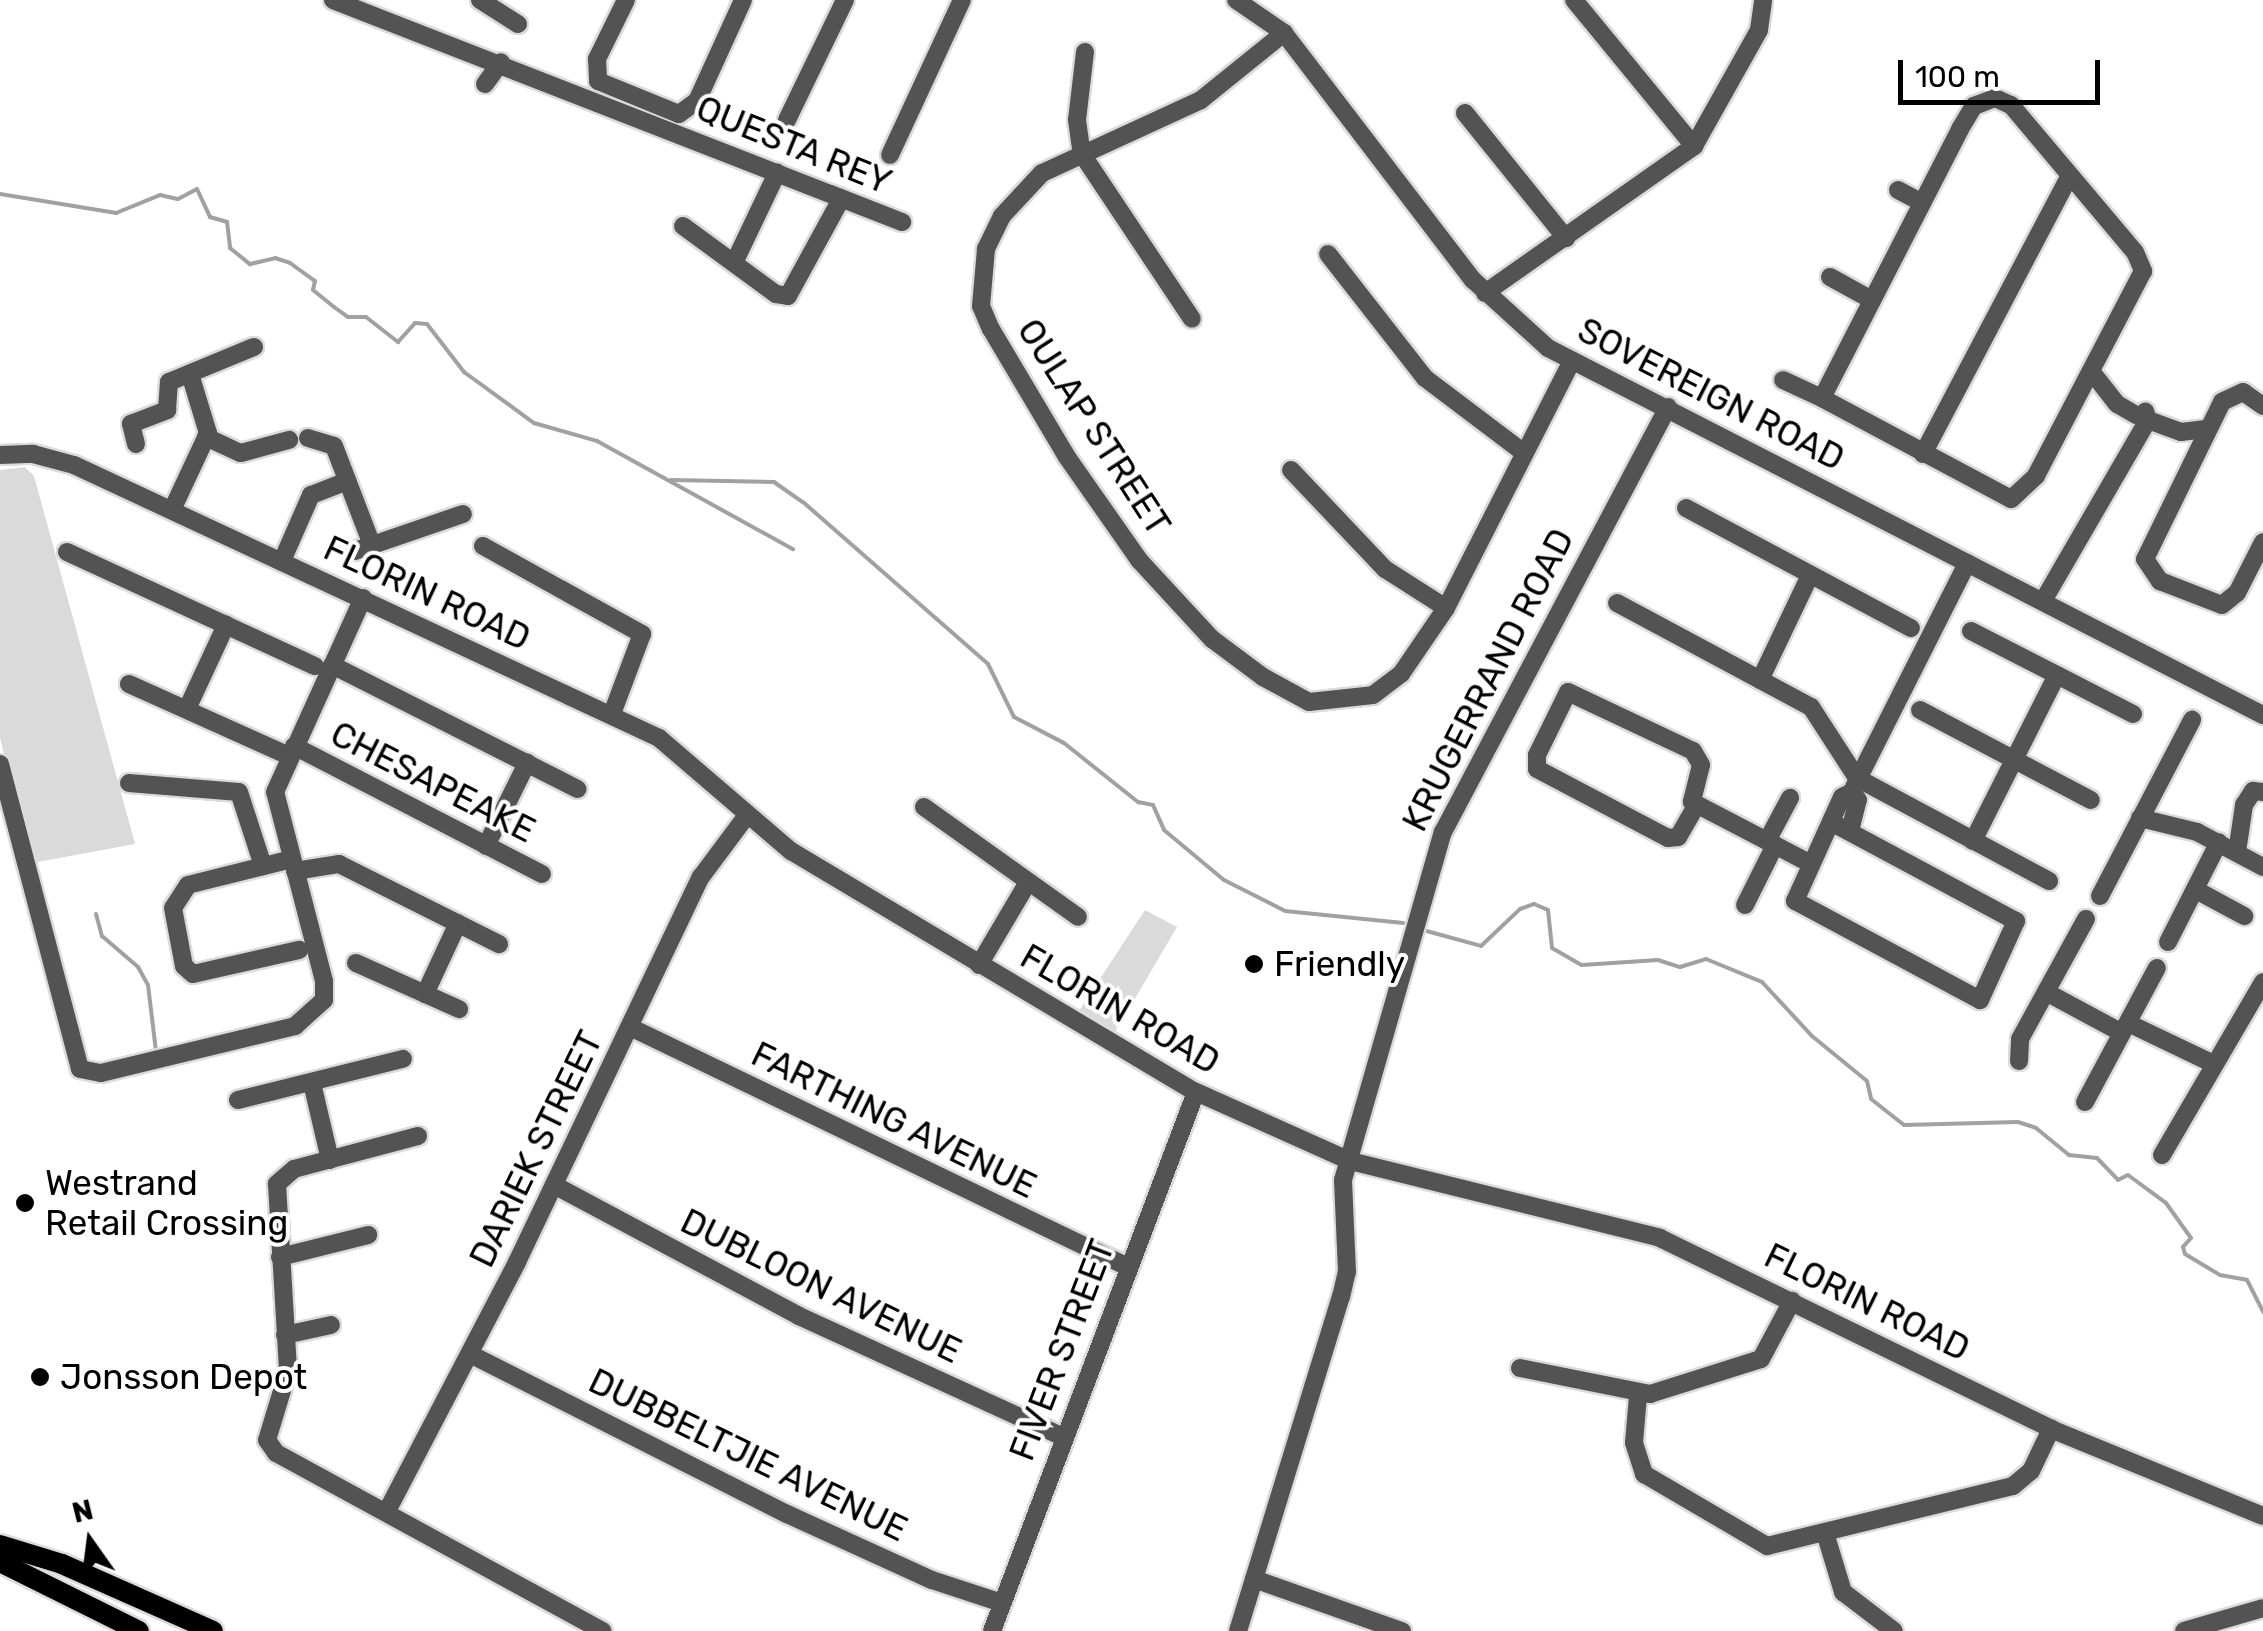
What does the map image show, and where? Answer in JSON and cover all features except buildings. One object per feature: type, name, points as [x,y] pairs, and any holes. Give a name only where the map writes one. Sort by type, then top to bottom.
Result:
[{"type":"main road","points":[[0,1545],[62,1564],[212,1631]]},
{"type":"main road","points":[[0,1562],[140,1631]]},
{"type":"street","name":"QUESTA REY","points":[[333,0],[902,222]]},
{"type":"street","points":[[480,0],[518,24]]},
{"type":"street","points":[[626,0],[597,59],[598,81],[679,114],[696,101],[743,0]]},
{"type":"street","points":[[787,120],[845,0]]},
{"type":"street","points":[[890,155],[962,0]]},
{"type":"street","name":"SOVEREIGN ROAD","points":[[1236,0],[1284,33],[1485,293],[1524,331],[1572,361],[2263,715]]},
{"type":"street","points":[[1574,0],[1694,146]]},
{"type":"street","points":[[1485,293],[1694,146],[1759,30],[1762,0]]},
{"type":"street","points":[[1082,154],[1201,100],[1284,33]]},
{"type":"street","points":[[1085,52],[1078,120],[1082,154],[1192,319]]},
{"type":"street","points":[[484,84],[500,62]]},
{"type":"street","points":[[1783,380],[2001,497],[2019,497],[2144,271],[2012,105],[1995,98],[1974,106],[1822,398]]},
{"type":"street","points":[[1465,112],[1566,238]]},
{"type":"street","name":"OULAP STREET","points":[[1082,154],[1025,187],[986,249],[980,284],[992,329],[1067,458],[1139,560],[1212,639],[1309,702],[1372,696],[1401,674],[1446,608]]},
{"type":"street","points":[[735,261],[777,173]]},
{"type":"street","points":[[1923,454],[2070,175]]},
{"type":"street","points":[[1898,190],[1922,202]]},
{"type":"street","points":[[683,226],[776,294],[788,296],[842,199]]},
{"type":"street","points":[[1328,254],[1435,388],[1523,452]]},
{"type":"street","points":[[1830,276],[1872,300]]},
{"type":"street","points":[[136,444],[132,422],[167,410],[166,384],[254,348]]},
{"type":"street","points":[[1291,470],[1385,569],[1446,608],[1487,538],[1523,452],[1572,361]]},
{"type":"street","points":[[2091,371],[2118,404],[2148,421],[2189,462]]},
{"type":"street","points":[[172,510],[206,437],[190,374]]},
{"type":"street","points":[[2263,406],[2243,392],[2232,394],[2206,429],[2147,544],[2148,569],[2160,581],[2222,605],[2236,593],[2263,542]]},
{"type":"street","points":[[2074,402],[2118,404]]},
{"type":"street","name":"KRUGERRAND ROAD","points":[[1238,1631],[1344,1285],[1343,1180],[1443,832],[1668,407]]},
{"type":"street","points":[[2148,421],[2206,429]]},
{"type":"street","points":[[2043,601],[2106,485],[2148,421]]},
{"type":"street","points":[[206,437],[241,453],[299,439],[332,443],[347,480],[364,548],[462,514]]},
{"type":"street","name":"FLORIN ROAD","points":[[0,455],[53,457],[612,714],[673,748],[745,818],[979,965],[1196,1092],[1350,1161],[1449,1190],[1620,1223],[1792,1301],[2051,1429],[2263,1516]]},
{"type":"street","points":[[282,561],[311,495],[347,480]]},
{"type":"street","points":[[1686,508],[1911,628]]},
{"type":"street","points":[[483,546],[642,634],[612,714]]},
{"type":"street","points":[[68,552],[323,666],[578,789]]},
{"type":"street","points":[[1832,822],[2016,921],[2018,930],[1980,1000],[1799,906],[1795,896],[1842,796],[1855,785],[1967,562]]},
{"type":"street","points":[[1760,680],[1810,575]]},
{"type":"street","points":[[0,764],[76,1062],[86,1072],[312,1017],[324,1000],[324,981],[275,792],[323,666],[362,598]]},
{"type":"street","points":[[1617,603],[1819,713],[1855,785],[1858,800],[1850,831]]},
{"type":"street","points":[[187,709],[226,625]]},
{"type":"street","points":[[1971,631],[2133,714]]},
{"type":"street","points":[[1973,841],[2057,675]]},
{"type":"street","name":"CHESAPEAKE","points":[[129,684],[291,751],[542,874]]},
{"type":"street","points":[[1696,806],[1678,836],[1668,838],[1537,769],[1537,755],[1568,692],[1693,751],[1701,759],[1691,790],[1696,806],[1811,864]]},
{"type":"street","points":[[1920,710],[2091,800]]},
{"type":"street","points":[[2100,896],[2192,720]]},
{"type":"street","points":[[486,846],[527,764]]},
{"type":"street","points":[[129,782],[240,792],[263,866]]},
{"type":"street","points":[[1855,785],[2048,880]]},
{"type":"street","points":[[2237,852],[2244,805],[2253,791],[2263,792]]},
{"type":"street","points":[[1745,904],[1790,798]]},
{"type":"street","points":[[924,807],[1078,917]]},
{"type":"street","name":"DARIEK STREET","points":[[387,1512],[632,1028],[701,877],[745,818]]},
{"type":"street","points":[[2140,818],[2219,842],[2263,867]]},
{"type":"street","points":[[2168,942],[2219,842]]},
{"type":"street","points":[[299,950],[198,975],[184,966],[173,908],[178,892],[263,866],[338,864],[500,944]]},
{"type":"street","points":[[979,965],[1028,882]]},
{"type":"street","points":[[2196,890],[2244,916]]},
{"type":"street","points":[[2019,1061],[2020,1039],[2086,919]]},
{"type":"street","points":[[425,994],[458,923]]},
{"type":"street","points":[[356,963],[459,1010]]},
{"type":"street","points":[[2085,1102],[2158,968]]},
{"type":"street","points":[[2162,1155],[2212,1063],[2263,982]]},
{"type":"street","points":[[2046,992],[2212,1063]]},
{"type":"street","points":[[2250,1004],[2263,1019]]},
{"type":"street","name":"FARTHING AVENUE","points":[[632,1028],[1128,1266]]},
{"type":"street","points":[[238,1100],[403,1060]]},
{"type":"street","points":[[312,1084],[330,1160]]},
{"type":"street","name":"FIVER STREET","points":[[992,1631],[1196,1092]]},
{"type":"street","points":[[418,1136],[294,1168],[277,1184],[288,1371],[267,1433],[270,1446],[604,1631]]},
{"type":"street","name":"DUBLOON AVENUE","points":[[554,1185],[799,1316],[1063,1438]]},
{"type":"street","points":[[280,1256],[368,1234]]},
{"type":"street","points":[[1520,1368],[1638,1396],[1735,1372],[1761,1359],[1792,1301]]},
{"type":"street","points":[[285,1335],[331,1324]]},
{"type":"street","name":"DUBBELTJIE AVENUE","points":[[470,1354],[804,1522],[1002,1604]]},
{"type":"street","points":[[1638,1396],[1634,1442],[1644,1474],[1754,1542],[1779,1546],[2014,1486],[2031,1471],[2051,1429]]},
{"type":"street","points":[[1826,1536],[1843,1592],[1894,1631]]},
{"type":"street","points":[[1254,1579],[1402,1631]]},
{"type":"street","points":[[2184,1631],[2263,1608]]},
{"type":"shaded area","points":[[25,467],[34,476],[135,844],[32,863],[0,738],[0,470]]},
{"type":"shaded area","points":[[1145,910],[1177,927],[1114,1034],[1077,1014]]},
{"type":"waterway","points":[[0,194],[116,213],[160,195],[178,199],[197,189],[210,217],[227,222],[230,248],[250,264],[275,258],[290,263],[315,281],[313,290],[334,307],[348,317],[366,317],[398,342],[415,323],[427,324],[464,372],[534,423],[597,441],[793,549]]},
{"type":"waterway","points":[[671,480],[774,482],[803,502],[988,664],[1014,717],[1064,743],[1138,802],[1153,805],[1164,830],[1224,880],[1285,911],[1403,923]]},
{"type":"waterway","points":[[1423,930],[1481,946],[1520,909],[1534,904],[1548,910],[1552,948],[1582,965],[1658,960],[1680,967],[1706,959],[1762,982],[1812,1036],[1867,1081],[1871,1099],[1904,1125],[2018,1122],[2036,1128],[2069,1155],[2097,1158],[2118,1180],[2128,1175],[2166,1203],[2191,1238],[2183,1247],[2185,1254],[2220,1275],[2247,1280],[2263,1312]]},
{"type":"waterway","points":[[96,914],[102,936],[138,967],[148,985],[156,1051]]},
{"type":"place","name":"Friendly","points":[[1254,964]]},
{"type":"place","name":"Westrand Retail Crossing","points":[[25,1203]]},
{"type":"place","name":"Jonsson Depot","points":[[40,1377]]}]
